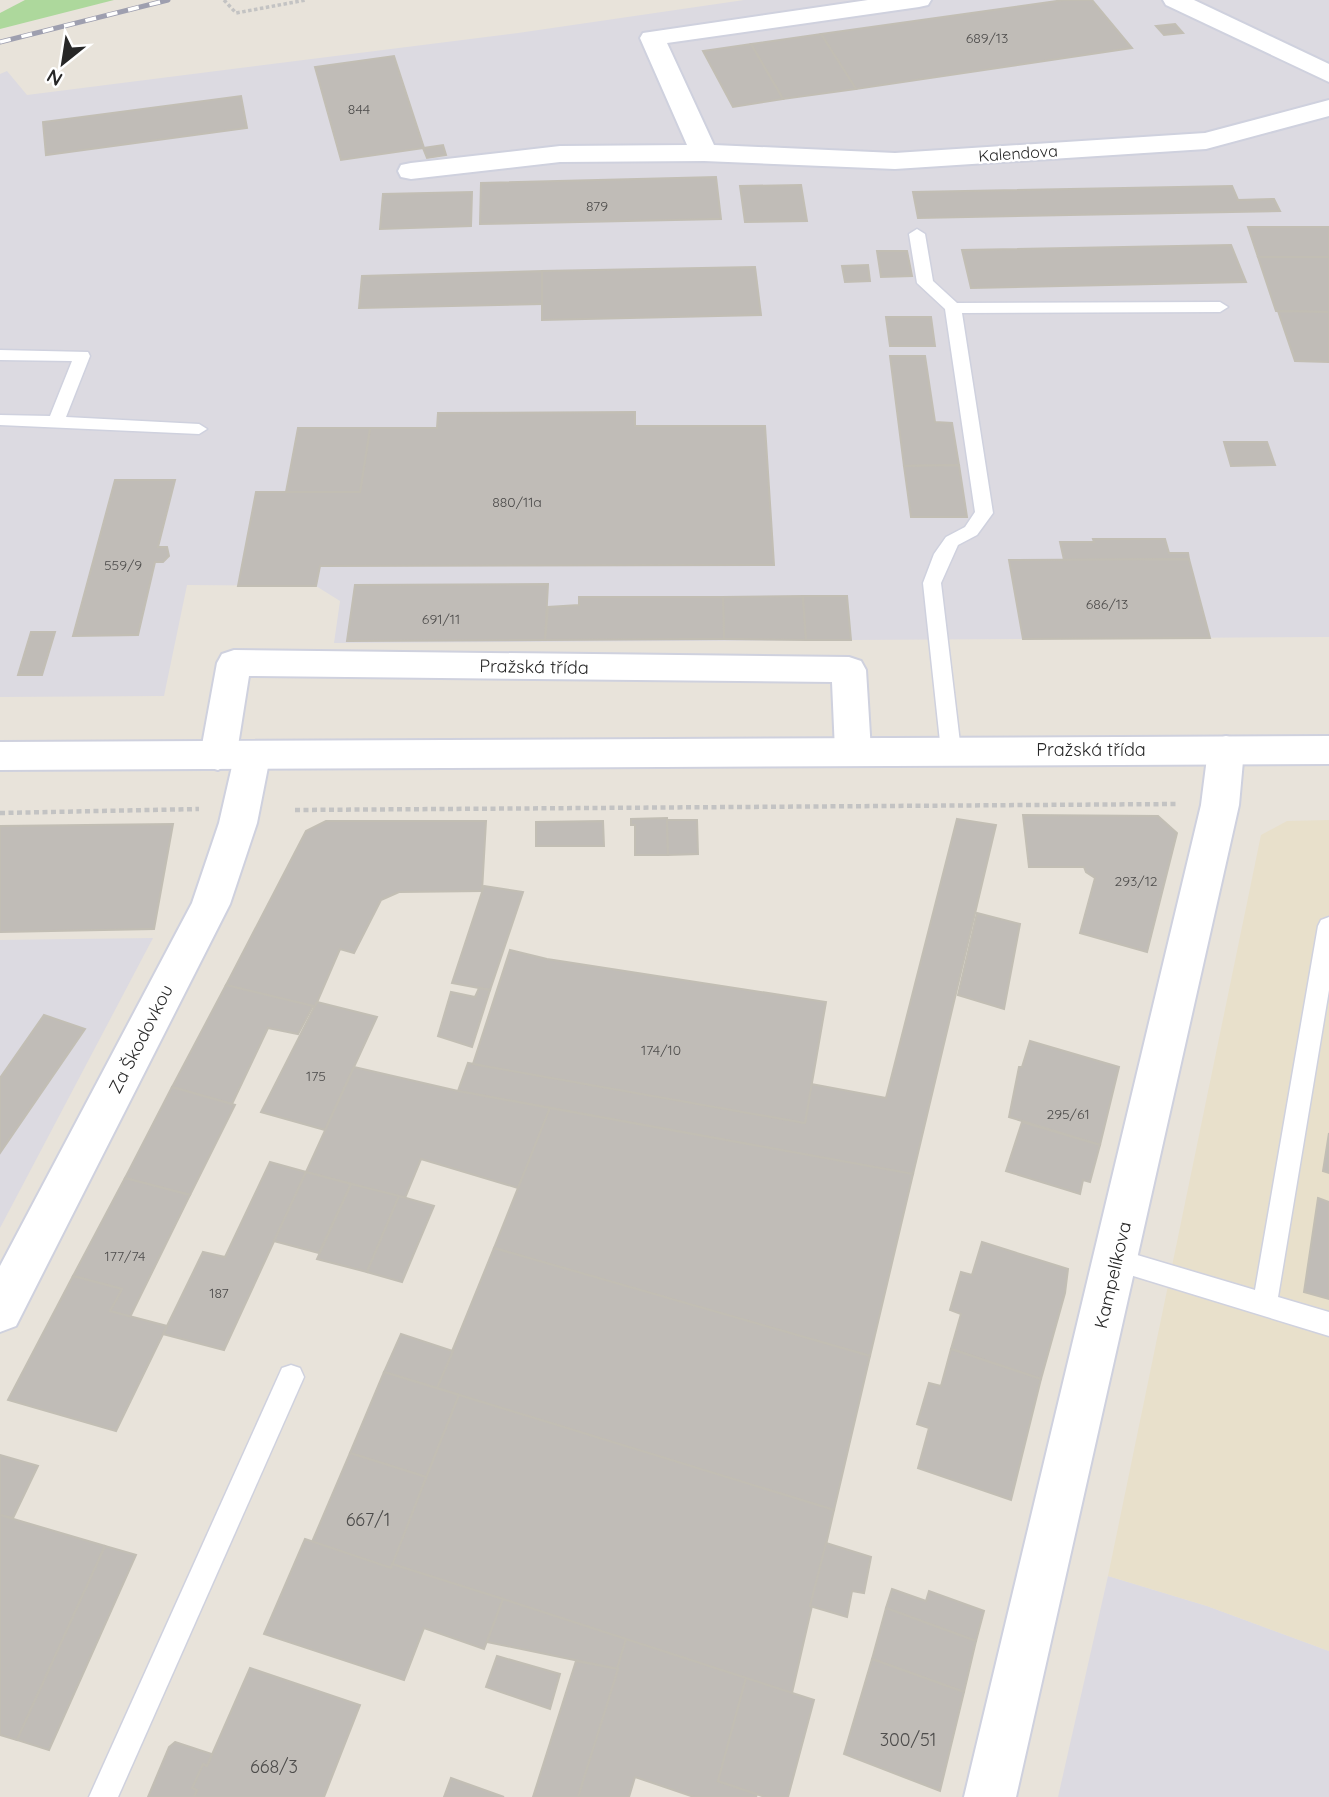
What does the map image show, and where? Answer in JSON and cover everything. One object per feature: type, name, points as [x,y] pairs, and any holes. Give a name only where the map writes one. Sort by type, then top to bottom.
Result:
[{"type":"street","points":[[704,153],[652,38],[919,0]]},
{"type":"street","points":[[1175,0],[1329,74]]},
{"type":"street","name":"Kalendova","points":[[411,171],[560,154],[704,153],[895,161],[1206,141],[1329,108]]},
{"type":"street","name":"Pražská třída","points":[[235,756],[234,663],[849,670],[853,751]]},
{"type":"street","name":"Kampelíkova","points":[[990,1797],[1117,1260],[1220,805],[1226,750]]},
{"type":"street","name":"Pražská třída","points":[[0,756],[1329,750]]},
{"type":"street","name":"Za Škodovkou","points":[[0,1311],[211,905],[238,823],[235,756]]},
{"type":"lane","points":[[917,234],[925,283],[953,308],[984,513],[971,531],[953,541],[943,554],[932,583],[951,751]]},
{"type":"lane","points":[[953,308],[1220,307]]},
{"type":"lane","points":[[0,355],[82,356],[56,422]]},
{"type":"lane","points":[[0,420],[199,429]]},
{"type":"lane","points":[[1265,1304],[1329,926]]},
{"type":"lane","points":[[1117,1260],[1329,1324]]},
{"type":"lane","points":[[103,1797],[291,1377]]},
{"type":"path","points":[[224,0],[236,13],[306,0]]},
{"type":"path","points":[[295,810],[1220,805]]},
{"type":"path","points":[[0,813],[201,809]]},
{"type":"shaded area","points":[[744,0],[1329,0],[1329,637],[334,643],[340,601],[316,586],[187,585],[164,696],[0,697],[0,74],[7,71],[27,95],[518,33]]},
{"type":"shaded area","points":[[1329,820],[1329,1651],[1207,1606],[1108,1576],[1261,835],[1287,821]]},
{"type":"shaded area","points":[[153,938],[0,1228],[0,940]]},
{"type":"shaded area","points":[[1108,1576],[1207,1606],[1329,1651],[1329,1797],[1058,1797]]},
{"type":"green space","points":[[25,0],[114,0],[0,29],[0,13]]},
{"type":"building","points":[[1064,0],[1092,0],[1132,48],[856,89],[821,34]]},
{"type":"building","points":[[1175,24],[1183,33],[1164,35],[1156,26]]},
{"type":"building","points":[[821,34],[856,89],[783,99],[751,44]]},
{"type":"building","points":[[751,44],[783,99],[733,107],[703,51]]},
{"type":"building","points":[[394,56],[424,148],[341,160],[315,67]]},
{"type":"building","points":[[241,96],[247,128],[46,155],[43,122]]},
{"type":"building","points":[[443,145],[446,155],[427,158],[423,148]]},
{"type":"building","points":[[716,177],[721,219],[480,224],[481,183]]},
{"type":"building","points":[[801,185],[807,221],[745,222],[740,186]]},
{"type":"building","points":[[1232,186],[1238,200],[1274,199],[1280,211],[918,218],[913,192]]},
{"type":"building","points":[[472,192],[471,226],[380,229],[383,194]]},
{"type":"building","points":[[1248,227],[1329,227],[1329,257],[1258,257]]},
{"type":"building","points":[[1231,245],[1246,282],[971,288],[962,250]]},
{"type":"building","points":[[877,251],[907,251],[912,276],[881,277]]},
{"type":"building","points":[[1258,257],[1329,257],[1329,312],[1276,311]]},
{"type":"building","points":[[868,265],[870,281],[845,282],[842,266]]},
{"type":"building","points":[[755,267],[761,315],[542,320],[542,271]]},
{"type":"building","points":[[542,271],[542,304],[359,308],[362,276]]},
{"type":"building","points":[[1278,311],[1329,312],[1329,362],[1295,361]]},
{"type":"building","points":[[886,317],[931,317],[935,346],[890,346]]},
{"type":"building","points":[[890,356],[925,356],[935,422],[952,423],[959,465],[904,466]]},
{"type":"building","points":[[635,412],[635,426],[765,426],[774,565],[320,566],[316,586],[238,586],[256,492],[360,492],[370,428],[437,428],[438,413]]},
{"type":"building","points":[[298,428],[370,428],[360,492],[286,492]]},
{"type":"building","points":[[1224,442],[1267,442],[1275,465],[1231,466]]},
{"type":"building","points":[[959,465],[967,517],[911,517],[904,466]]},
{"type":"building","points":[[115,480],[175,480],[158,547],[167,547],[169,556],[163,562],[155,562],[138,635],[73,636]]},
{"type":"building","points":[[1093,539],[1165,539],[1169,553],[1188,553],[1189,559],[1064,560],[1060,542],[1094,542]]},
{"type":"building","points":[[1189,559],[1210,638],[1023,639],[1009,560]]},
{"type":"building","points":[[548,584],[545,640],[347,641],[355,585]]},
{"type":"building","points":[[803,596],[806,640],[724,639],[723,597]]},
{"type":"building","points":[[803,596],[847,596],[851,640],[806,640]]},
{"type":"building","points":[[579,597],[723,597],[724,639],[545,640],[548,607],[579,605]]},
{"type":"building","points":[[31,632],[55,632],[42,675],[18,675]]},
{"type":"building","points":[[1023,815],[1158,816],[1177,833],[1147,952],[1080,933],[1095,878],[1086,872],[1084,867],[1029,867]]},
{"type":"building","points":[[667,818],[668,855],[635,855],[635,825],[631,825],[631,819]]},
{"type":"building","points":[[957,819],[996,825],[913,1174],[458,1091],[468,1063],[805,1123],[811,1084],[886,1098]]},
{"type":"building","points":[[667,820],[697,820],[698,854],[668,855]]},
{"type":"building","points":[[326,821],[486,821],[482,891],[399,892],[381,900],[354,953],[340,949],[315,1007],[226,985],[306,831]]},
{"type":"building","points":[[603,821],[604,846],[536,846],[536,822]]},
{"type":"building","points":[[173,824],[154,929],[0,932],[0,826]]},
{"type":"building","points":[[484,886],[523,892],[490,990],[452,983]]},
{"type":"building","points":[[977,913],[1020,924],[1004,1009],[958,995]]},
{"type":"building","points":[[510,950],[547,959],[826,1002],[805,1123],[473,1064]]},
{"type":"building","points":[[226,985],[313,1006],[298,1034],[268,1028],[232,1104],[172,1087]]},
{"type":"building","points":[[479,988],[490,990],[472,1047],[438,1036],[451,992],[475,997]]},
{"type":"building","points":[[317,1002],[377,1017],[325,1130],[261,1112]]},
{"type":"building","points":[[44,1015],[85,1029],[0,1153],[0,1078]]},
{"type":"building","points":[[1030,1041],[1119,1067],[1100,1145],[1009,1117],[1019,1067],[1022,1067]]},
{"type":"building","points":[[354,1067],[458,1091],[550,1108],[518,1188],[421,1159],[405,1198],[306,1172]]},
{"type":"building","points":[[172,1087],[235,1105],[190,1195],[125,1178]]},
{"type":"building","points":[[550,1108],[913,1174],[870,1356],[494,1248]]},
{"type":"building","points":[[1022,1122],[1100,1145],[1090,1182],[1083,1180],[1080,1194],[1006,1171]]},
{"type":"building","points":[[1329,1133],[1329,1173],[1323,1171]]},
{"type":"building","points":[[270,1162],[306,1172],[224,1350],[163,1334],[203,1252],[225,1257]]},
{"type":"building","points":[[306,1172],[351,1184],[319,1253],[274,1241]]},
{"type":"building","points":[[125,1178],[190,1195],[130,1317],[110,1311],[122,1289],[73,1276]]},
{"type":"building","points":[[351,1184],[399,1196],[367,1272],[317,1259]]},
{"type":"building","points":[[399,1196],[434,1206],[402,1282],[367,1272]]},
{"type":"building","points":[[1318,1198],[1329,1202],[1329,1299],[1304,1292]]},
{"type":"building","points":[[982,1242],[1068,1269],[1065,1293],[1041,1379],[951,1349],[961,1314],[950,1310],[961,1272],[972,1275]]},
{"type":"building","points":[[494,1248],[870,1356],[834,1510],[437,1388]]},
{"type":"building","points":[[73,1276],[122,1289],[110,1311],[167,1326],[116,1431],[8,1400]]},
{"type":"building","points":[[401,1334],[453,1351],[437,1388],[384,1372]]},
{"type":"building","points":[[951,1349],[1041,1379],[1011,1500],[918,1468],[929,1428],[917,1424],[929,1383],[941,1386]]},
{"type":"building","points":[[384,1372],[459,1395],[426,1477],[350,1453]]},
{"type":"building","points":[[459,1395],[834,1510],[792,1693],[392,1564]]},
{"type":"building","points":[[350,1453],[426,1477],[391,1568],[312,1542]]},
{"type":"building","points":[[0,1455],[38,1466],[13,1518],[0,1515]]},
{"type":"building","points":[[0,1515],[105,1546],[17,1740],[0,1735]]},
{"type":"building","points":[[305,1539],[391,1568],[392,1564],[503,1599],[484,1649],[424,1628],[404,1680],[264,1634]]},
{"type":"building","points":[[826,1543],[871,1557],[864,1593],[852,1591],[847,1617],[810,1606]]},
{"type":"building","points":[[105,1546],[136,1555],[49,1750],[17,1740]]},
{"type":"building","points":[[892,1589],[926,1601],[929,1591],[984,1611],[976,1641],[886,1608]]},
{"type":"building","points":[[503,1599],[626,1639],[618,1669],[487,1642]]},
{"type":"building","points":[[886,1608],[976,1641],[964,1692],[872,1659]]},
{"type":"building","points":[[626,1639],[746,1678],[718,1781],[757,1794],[756,1797],[694,1797],[635,1777],[629,1797],[578,1797]]},
{"type":"building","points":[[497,1656],[560,1674],[550,1709],[486,1687]]},
{"type":"building","points":[[872,1659],[964,1692],[940,1791],[844,1754]]},
{"type":"building","points":[[576,1661],[618,1669],[578,1797],[533,1797]]},
{"type":"building","points":[[250,1668],[360,1705],[324,1797],[194,1797],[197,1790],[192,1788],[203,1764],[207,1766]]},
{"type":"building","points":[[746,1678],[814,1700],[788,1797],[765,1797],[718,1781]]},
{"type":"building","points":[[175,1742],[212,1754],[207,1766],[203,1764],[192,1788],[197,1790],[194,1797],[148,1797],[169,1747]]},
{"type":"building","points":[[451,1778],[504,1797],[444,1797]]},
{"type":"railway","points":[[0,42],[168,0]]}]
